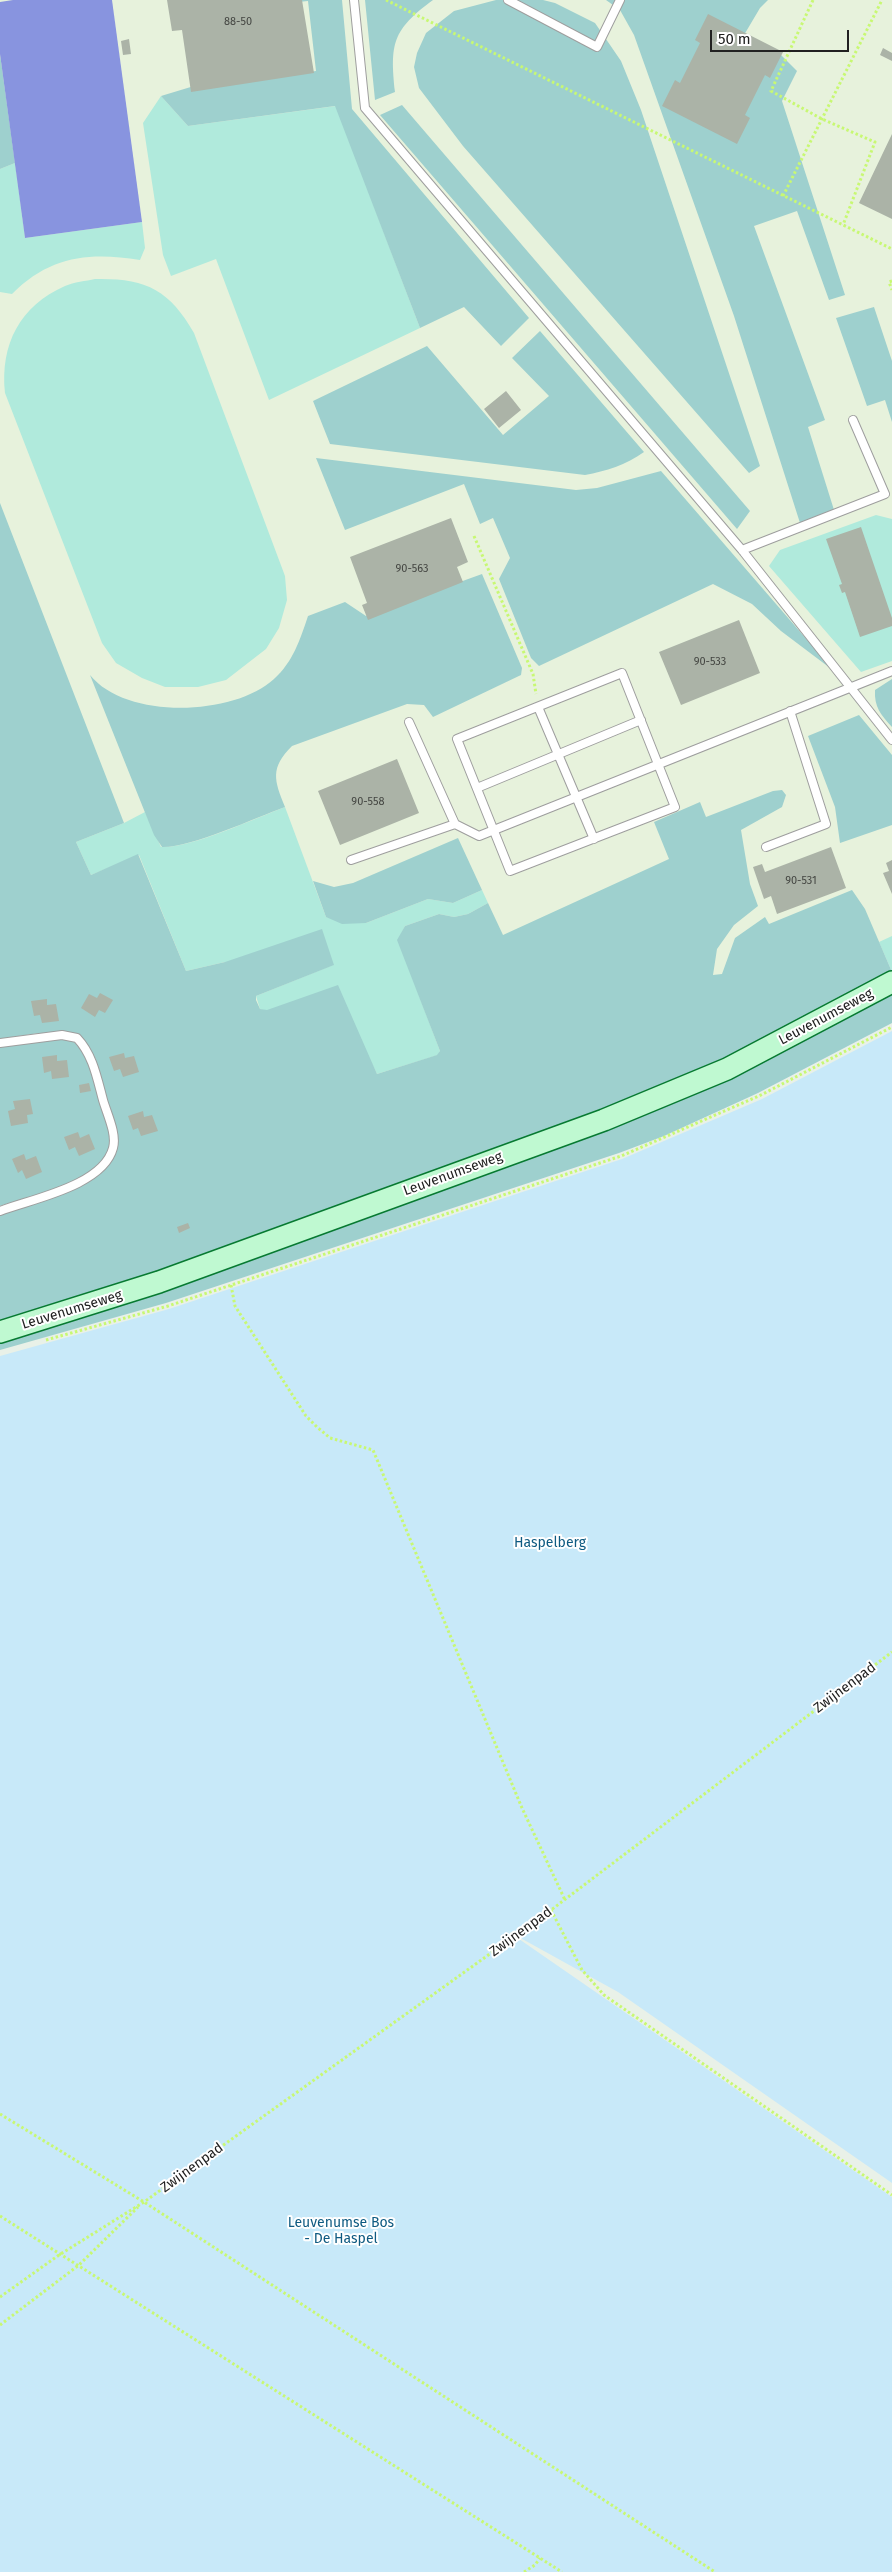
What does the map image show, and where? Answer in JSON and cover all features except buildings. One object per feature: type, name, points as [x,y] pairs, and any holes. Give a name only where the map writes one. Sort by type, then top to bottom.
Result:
[{"type":"main road","name":"Leuvenumseweg","points":[[0,1332],[159,1282],[604,1120],[727,1069],[892,982]]},
{"type":"lane","points":[[354,0],[365,108],[742,550],[848,687],[892,740]]},
{"type":"lane","points":[[508,0],[597,47],[620,0]]},
{"type":"lane","points":[[742,550],[886,494],[853,420]]},
{"type":"lane","points":[[409,722],[455,824],[479,836],[790,710],[892,671]]},
{"type":"lane","points":[[622,673],[675,807],[510,871],[457,739],[538,707],[622,673]]},
{"type":"lane","points":[[538,707],[594,839]]},
{"type":"lane","points":[[766,847],[826,824],[790,710]]},
{"type":"lane","points":[[477,788],[641,720]]},
{"type":"lane","points":[[351,860],[455,824]]},
{"type":"lane","points":[[0,1043],[55,1035],[77,1038],[91,1059],[112,1130],[114,1148],[107,1160],[97,1170],[72,1186],[0,1210]]},
{"type":"path","points":[[386,0],[892,249]]},
{"type":"path","points":[[813,0],[771,91],[822,119],[875,142],[843,225]]},
{"type":"path","points":[[783,196],[882,0]]},
{"type":"path","points":[[892,281],[889,282],[892,290]]},
{"type":"path","points":[[474,536],[533,674],[538,707]]},
{"type":"path","name":"Leuvenumseweg","points":[[45,1340],[168,1306],[656,1142],[759,1096],[892,1026]]},
{"type":"path","points":[[231,1285],[235,1306],[306,1416],[330,1438],[373,1450],[522,1808],[565,1900]]},
{"type":"path","name":"Zwijnenpad","points":[[0,2297],[59,2255],[144,2202],[565,1900],[892,1652]]},
{"type":"path","points":[[551,1910],[582,1970],[604,1995],[892,2195]]},
{"type":"path","points":[[0,2114],[144,2202],[715,2572]]},
{"type":"path","name":"Zwijnenpad","points":[[0,2325],[79,2265],[144,2202]]},
{"type":"path","points":[[0,2216],[562,2572]]},
{"type":"path","points":[[524,2572],[535,2565],[540,2558]]},
{"type":"shaded area","points":[[0,0],[892,0],[892,948],[198,1196],[0,867]]},
{"type":"shaded area","points":[[13,0],[112,0],[142,222],[25,238],[0,54],[0,2]]},
{"type":"shaded area","points":[[287,0],[342,0],[352,109],[529,318],[501,346],[464,307],[420,328],[335,106],[188,126],[161,96],[194,86],[316,71],[308,1],[288,3]]},
{"type":"shaded area","points":[[365,0],[433,0],[409,20],[397,39],[393,62],[395,92],[375,100]]},
{"type":"shaded area","points":[[496,0],[543,0],[555,3],[595,23],[621,61],[641,110],[760,466],[749,473],[463,146],[419,88],[414,67],[417,53],[426,33],[454,11]]},
{"type":"shaded area","points":[[606,0],[768,0],[760,8],[744,35],[779,53],[797,71],[782,101],[845,295],[829,300],[797,211],[754,226],[825,420],[808,427],[834,510],[800,523],[734,316],[634,35],[620,10]]},
{"type":"shaded area","points":[[0,54],[15,163],[0,169]]},
{"type":"shaded area","points":[[161,96],[188,126],[336,106],[420,328],[269,400],[216,259],[171,276],[163,255],[143,123]]},
{"type":"shaded area","points":[[402,105],[750,511],[737,529],[380,115]]},
{"type":"shaded area","points":[[15,163],[25,238],[142,222],[145,248],[140,260],[87,257],[71,260],[56,264],[41,272],[26,281],[12,294],[0,292],[0,169]]},
{"type":"shaded area","points":[[95,279],[128,281],[154,289],[165,296],[185,318],[194,333],[285,576],[287,600],[279,628],[266,649],[226,680],[198,687],[165,687],[142,678],[116,663],[102,643],[5,393],[4,375],[6,358],[16,329],[25,316],[49,294],[65,286]]},
{"type":"shaded area","points":[[874,307],[892,361],[892,422],[885,400],[867,406],[836,318]]},
{"type":"shaded area","points":[[540,331],[644,452],[616,467],[585,475],[330,444],[313,401],[427,346],[503,435],[549,396],[512,358]]},
{"type":"shaded area","points":[[316,458],[576,490],[597,488],[661,471],[834,671],[781,631],[752,604],[713,584],[539,666],[531,658],[499,579],[510,558],[493,518],[480,524],[464,484],[345,530]]},
{"type":"shaded area","points":[[0,503],[124,823],[76,842],[91,875],[138,854],[186,971],[225,962],[322,929],[334,965],[256,996],[256,1000],[260,1009],[267,1010],[338,985],[377,1074],[437,1055],[440,1051],[397,940],[405,926],[439,914],[454,917],[468,914],[488,903],[503,935],[669,859],[654,822],[700,802],[706,817],[773,791],[782,790],[786,795],[782,807],[741,830],[750,884],[758,906],[734,925],[717,949],[713,975],[722,974],[735,938],[765,917],[769,924],[852,890],[865,909],[892,972],[767,1039],[677,1081],[134,1283],[0,1323],[0,1214],[71,1190],[89,1180],[103,1169],[113,1155],[117,1139],[95,1058],[79,1035],[49,1033],[0,1039]]},
{"type":"shaded area","points":[[876,515],[892,519],[892,661],[861,672],[769,566],[780,550]]},
{"type":"shaded area","points":[[482,574],[522,668],[521,675],[433,717],[424,705],[407,704],[292,746],[280,761],[276,775],[278,789],[285,807],[205,838],[189,843],[162,847],[154,835],[90,675],[107,690],[128,700],[153,706],[180,708],[208,706],[233,700],[256,691],[281,672],[295,650],[308,616],[345,602],[366,616]]},
{"type":"shaded area","points":[[892,679],[892,727],[879,710],[875,690]]},
{"type":"shaded area","points":[[859,715],[892,755],[892,825],[840,843],[835,807],[808,736]]},
{"type":"shaded area","points":[[285,807],[326,917],[366,923],[428,899],[453,903],[482,890],[488,903],[468,914],[454,917],[439,914],[405,926],[398,940],[440,1051],[438,1055],[377,1074],[369,1058],[260,1009],[256,996],[333,965],[225,962],[186,971],[139,855],[91,875],[76,842],[124,823],[145,812],[161,847],[173,846],[205,838]]},
{"type":"shaded area","points":[[458,838],[482,890],[453,903],[428,899],[366,923],[342,924],[326,917],[313,881],[334,887],[353,883]]},
{"type":"shaded area","points":[[892,936],[892,972],[879,942]]},
{"type":"shaded area","points":[[892,992],[892,1023],[758,1093],[664,1136],[619,1153],[166,1303],[0,1350],[0,1340],[161,1290]]},
{"type":"shaded area","points":[[61,1039],[73,1041],[87,1061],[111,1137],[110,1149],[104,1161],[78,1179],[0,1206],[0,1046]]},
{"type":"green space","points":[[892,1031],[892,2183],[618,1992],[506,1930],[892,2197],[892,2572],[0,2572],[0,1356],[169,1309],[622,1159],[762,1099]]},
{"type":"park label","name":"Haspelberg","points":[[550,1543]]},
{"type":"park label","name":"Leuvenumse Bos - De Haspel","points":[[341,2232]]}]
